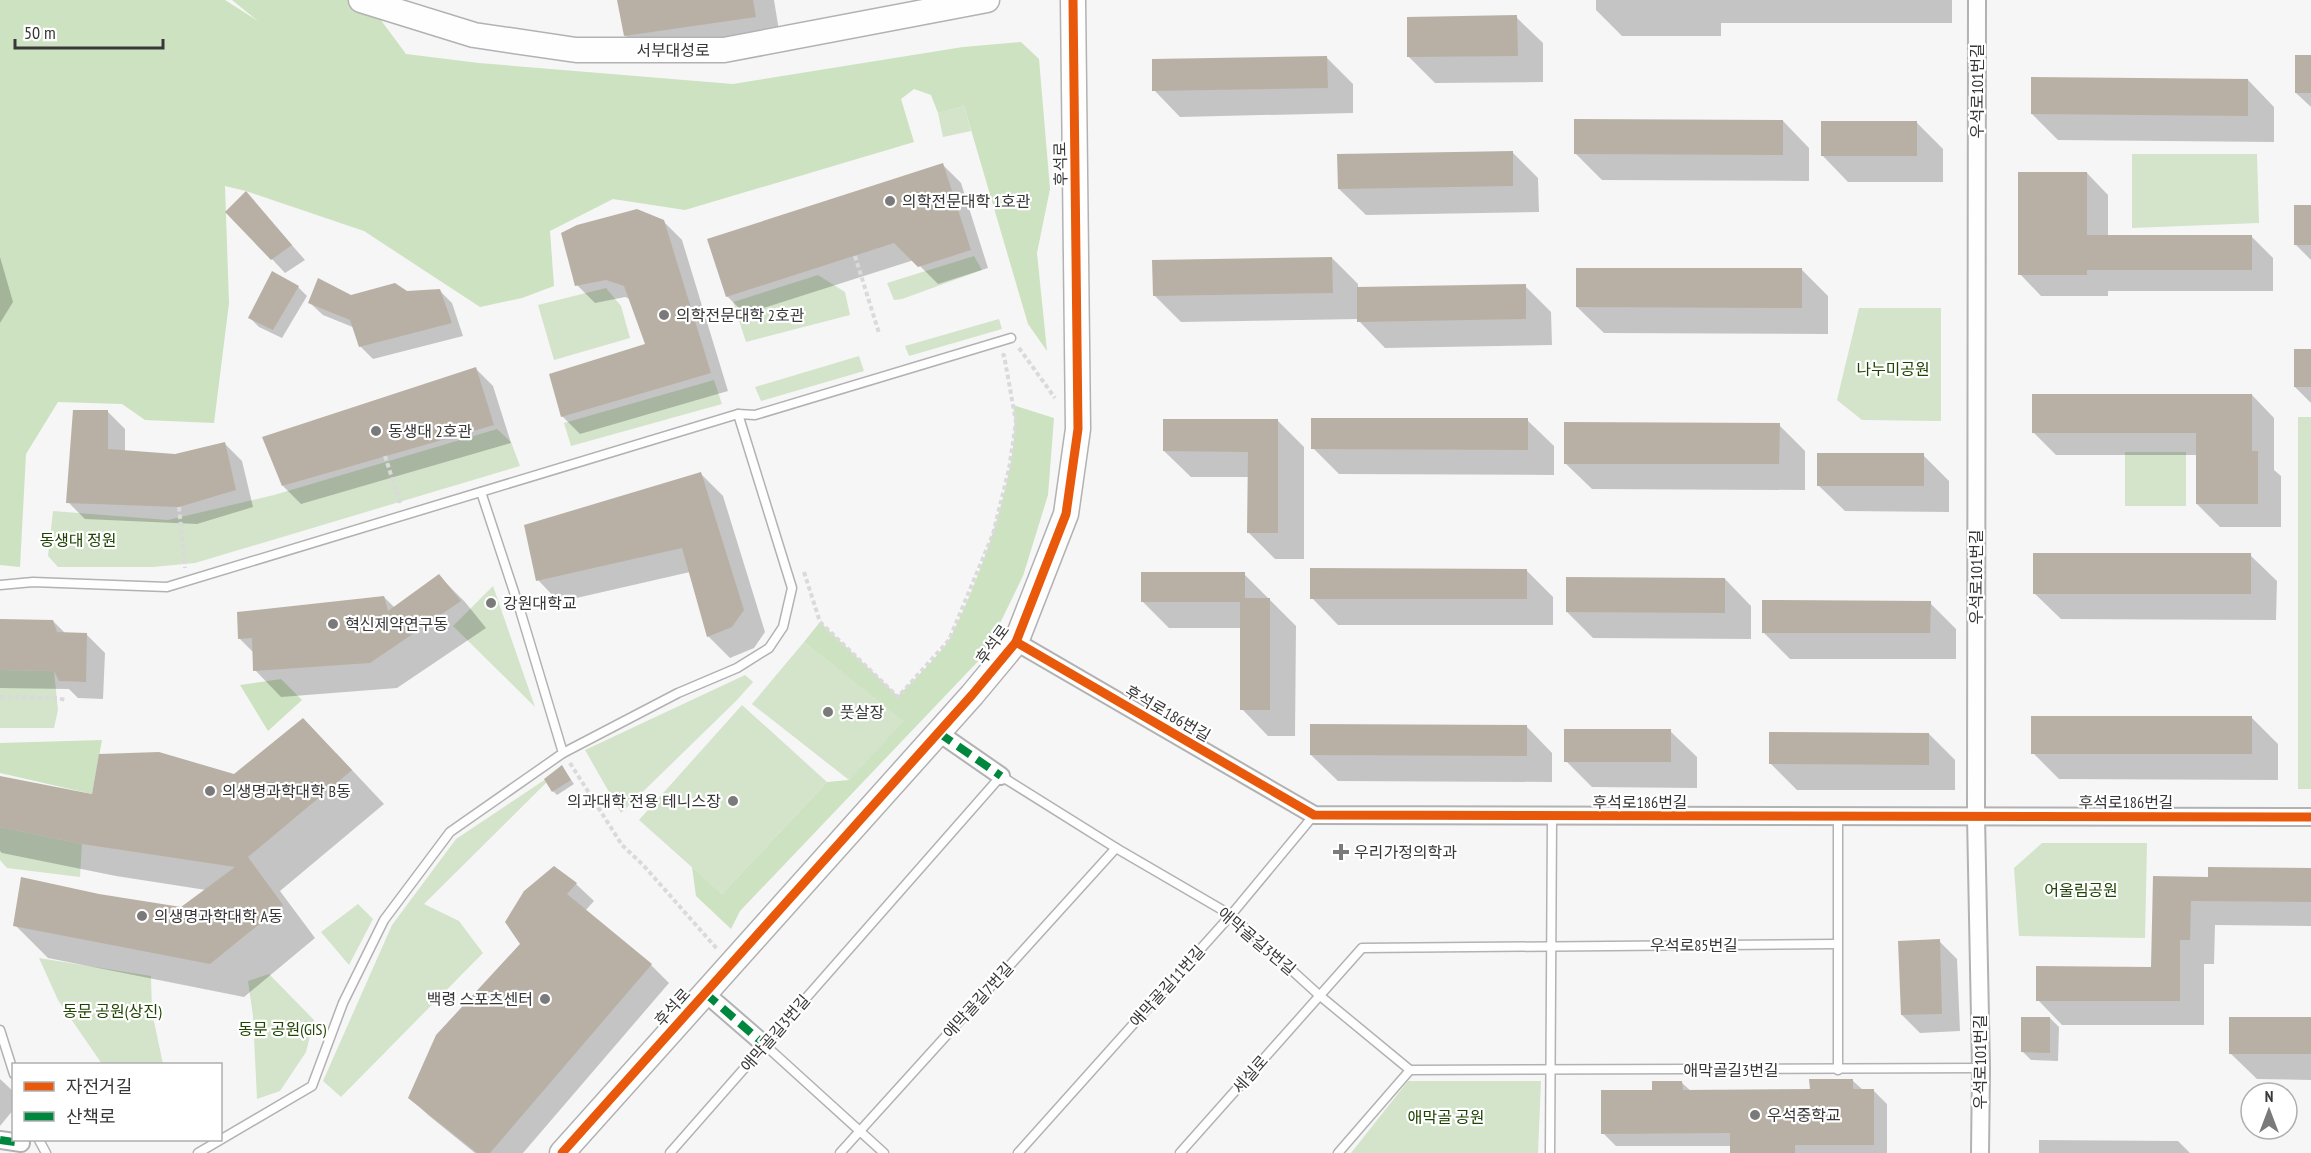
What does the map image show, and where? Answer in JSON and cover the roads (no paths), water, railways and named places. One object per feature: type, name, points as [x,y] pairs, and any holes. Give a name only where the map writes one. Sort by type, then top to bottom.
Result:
[{"type":"street","name":"서부대성로","points":[[361,0],[474,35],[576,50],[724,50],[987,0]]},
{"type":"street","name":"후석로","points":[[562,1153],[939,733],[1016,642],[1066,514],[1078,429],[1073,0]]},
{"type":"street","name":"우석로101번길","points":[[1977,0],[1976,817],[1980,1153]]},
{"type":"street","name":"후석로186번길","points":[[1016,642],[1314,815],[2311,817]]},
{"type":"street","points":[[939,733],[1001,776]]},
{"type":"street","points":[[705,993],[765,1045]]},
{"type":"street","points":[[0,1140],[21,1145]]},
{"type":"lane","points":[[0,585],[33,582],[166,587],[738,414],[755,415],[1011,338]]},
{"type":"lane","points":[[222,1139],[312,1086],[343,1003],[384,920],[450,832],[563,753],[678,693],[737,668],[769,648],[783,627],[792,588],[738,414]]},
{"type":"lane","points":[[481,492],[520,610],[563,753]]},
{"type":"lane","name":"애막골길3번길","points":[[670,1153],[1001,776],[1116,848],[1231,915],[1319,995],[1410,1070],[1980,1068]]},
{"type":"lane","name":"애막골길11번길","points":[[1018,1153],[1231,915],[1314,815]]},
{"type":"lane","points":[[1838,816],[1838,1070]]},
{"type":"lane","points":[[1550,1153],[1552,817]]},
{"type":"lane","name":"애막골길7번길","points":[[840,1153],[1116,848]]},
{"type":"lane","name":"우석로85번길","points":[[1319,995],[1362,948],[1837,944]]},
{"type":"lane","name":"세실로","points":[[1180,1153],[1319,995]]},
{"type":"lane","points":[[0,1030],[12,1068]]},
{"type":"lane","points":[[765,1045],[884,1153]]},
{"type":"lane","points":[[1338,1153],[1410,1070]]},
{"type":"lane","points":[[198,1153],[218,1141]]},
{"type":"place","name":"의학전문대학 1호관","points":[[890,201]]},
{"type":"place","name":"의학전문대학 2호관","points":[[664,315]]},
{"type":"place","name":"동생대 2호관","points":[[376,431]]},
{"type":"place","name":"강원대학교","points":[[491,603]]},
{"type":"place","name":"혁신제약연구동","points":[[333,624]]},
{"type":"place","name":"풋살장","points":[[828,712]]},
{"type":"place","name":"의생명과학대학 B동","points":[[210,791]]},
{"type":"place","name":"의과대학 전용 테니스장","points":[[733,801]]},
{"type":"place","name":"우리가정의학과","points":[[1341,852]]},
{"type":"place","name":"의생명과학대학 A동","points":[[142,916]]},
{"type":"place","name":"백령 스포츠센터","points":[[545,999]]},
{"type":"place","name":"우석중학교","points":[[1755,1115]]},
{"type":"park label","name":"나누미공원","points":[[1893,369]]},
{"type":"park label","name":"동생대 정원","points":[[78,540]]},
{"type":"park label","name":"어울림공원","points":[[2081,890]]},
{"type":"park label","name":"동문 공원(상진)","points":[[112,1011]]},
{"type":"park label","name":"동문 공원(GIS)","points":[[282,1029]]},
{"type":"park label","name":"애막골 공원","points":[[1446,1117]]}]
